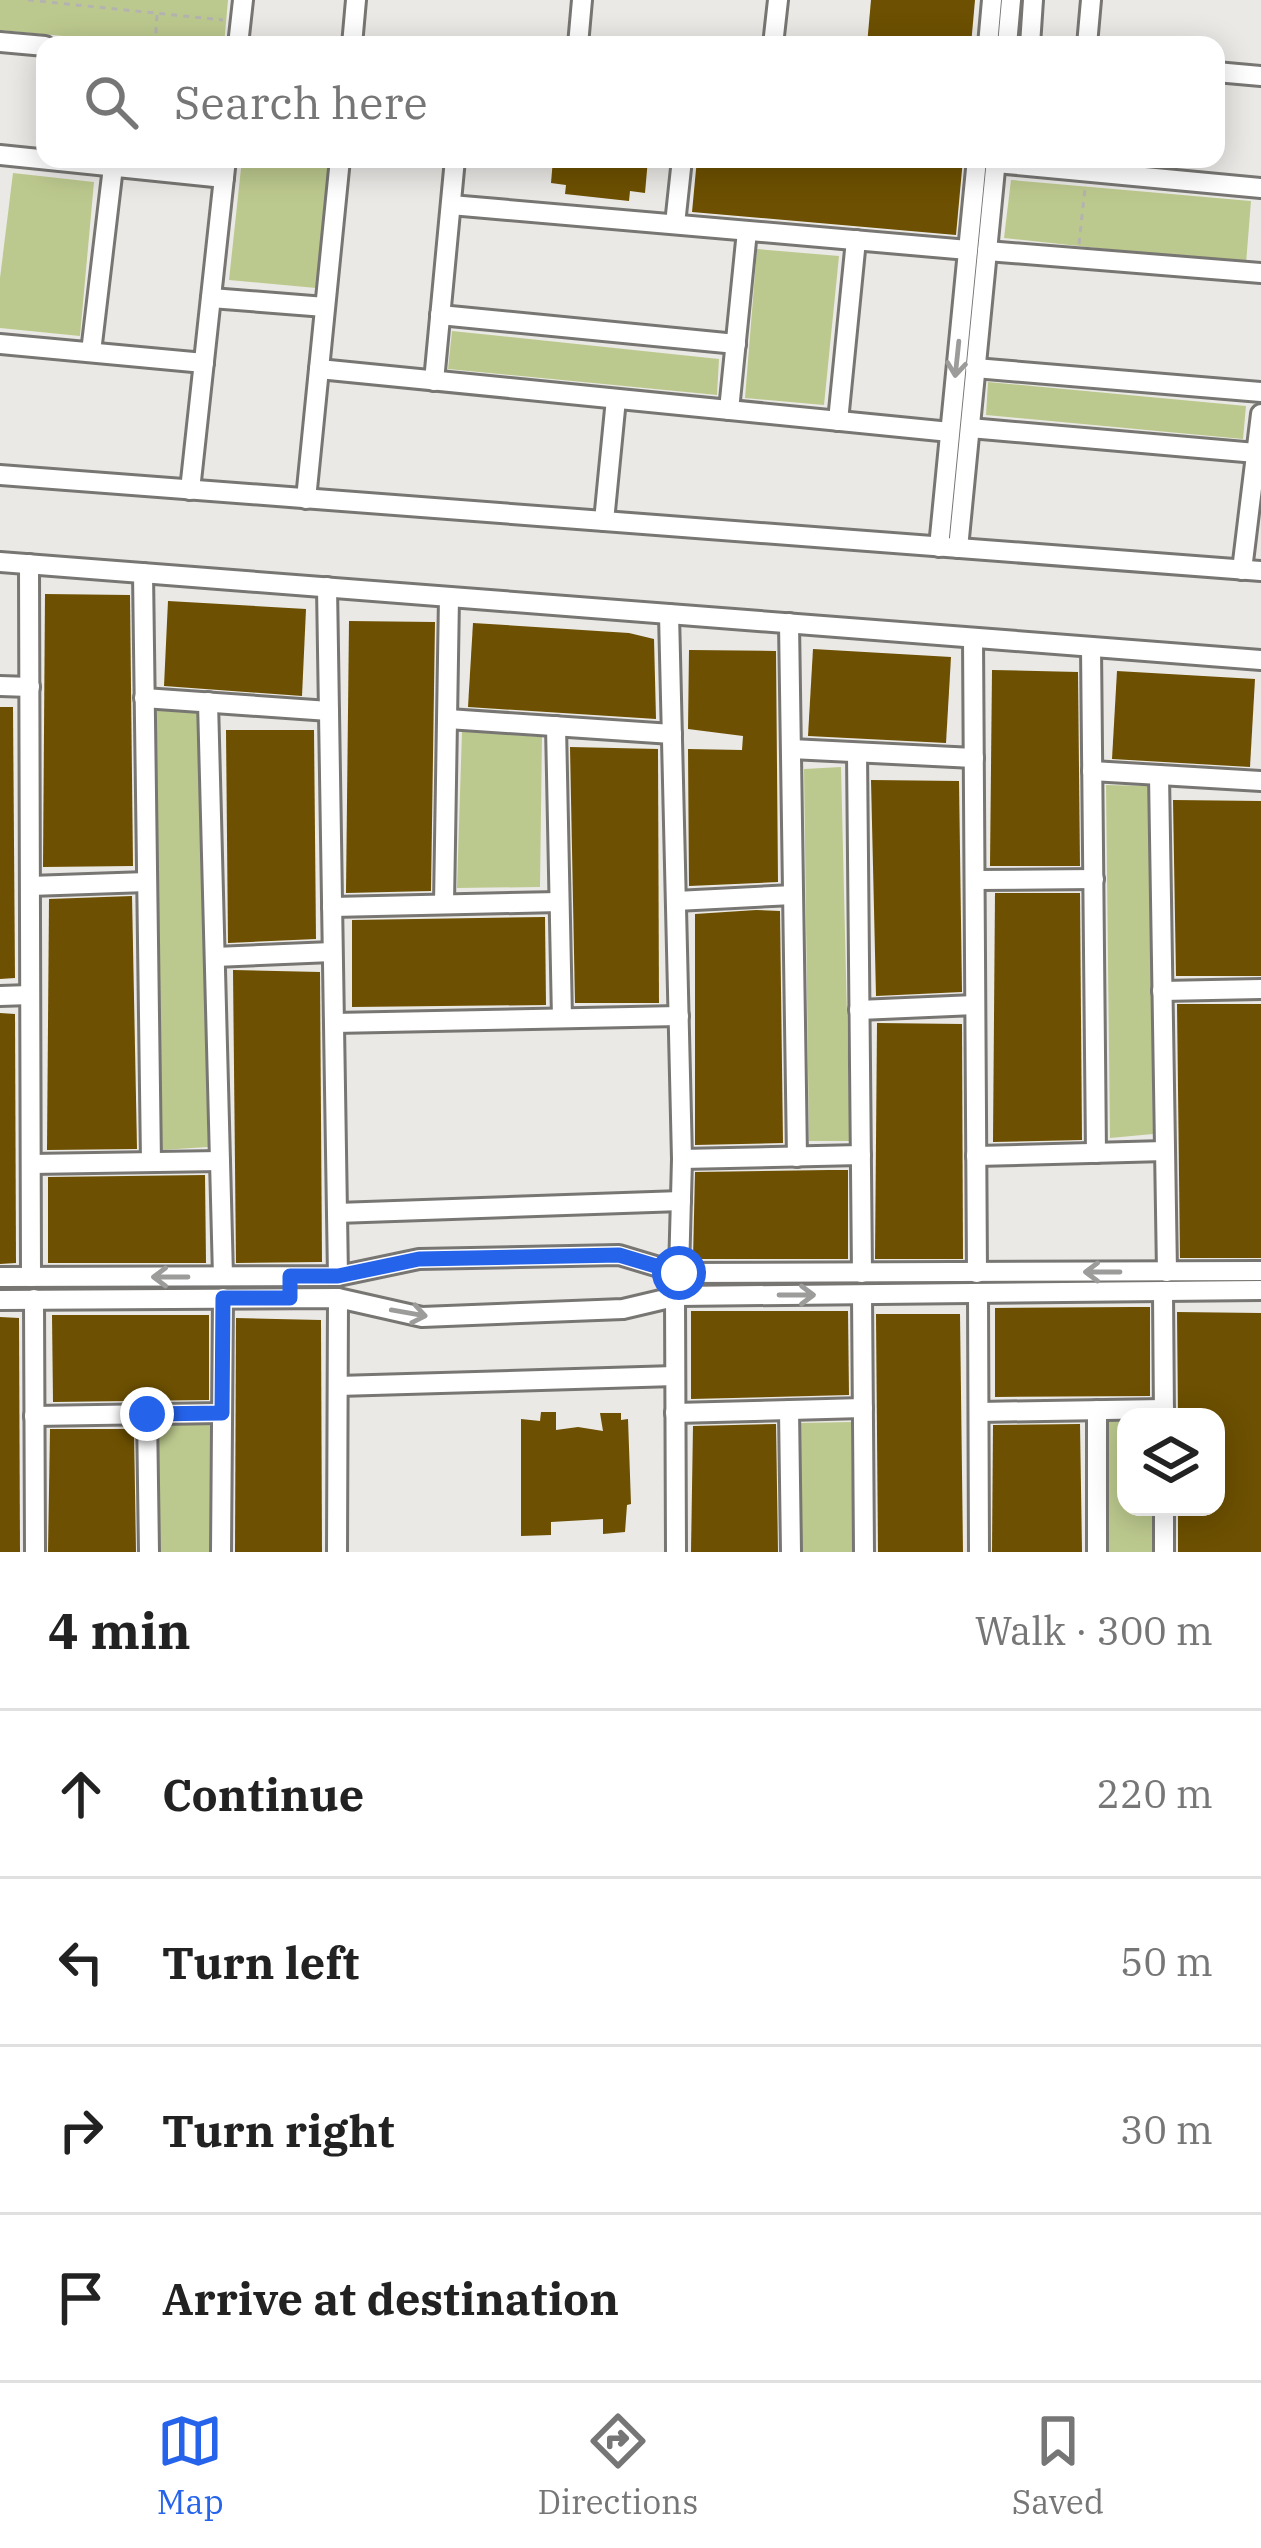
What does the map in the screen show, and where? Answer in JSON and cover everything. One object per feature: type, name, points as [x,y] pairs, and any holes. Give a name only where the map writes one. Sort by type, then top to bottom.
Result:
[{"type":"street","points":[[239,36],[243,0]]},
{"type":"street","points":[[353,36],[356,0]]},
{"type":"street","points":[[579,36],[582,0]]},
{"type":"street","points":[[774,36],[778,0]]},
{"type":"street","points":[[989,36],[992,0]]},
{"type":"street","points":[[1008,36],[1011,0]]},
{"type":"street","points":[[1031,36],[1033,0]]},
{"type":"street","points":[[1088,36],[1091,0]]},
{"type":"street","points":[[0,42],[36,45]]},
{"type":"street","points":[[1225,73],[1261,76]]},
{"type":"street","points":[[0,157],[36,160]]},
{"type":"street","points":[[92,352],[112,168]]},
{"type":"street","points":[[190,490],[225,168]]},
{"type":"street","points":[[306,499],[339,168]]},
{"type":"street","points":[[434,380],[454,168]]},
{"type":"street","points":[[675,224],[681,168]]},
{"type":"street","points":[[948,547],[955,445],[988,168]]},
{"type":"street","points":[[1054,168],[1261,188]]},
{"type":"street","points":[[451,205],[1261,273]]},
{"type":"street","points":[[729,410],[747,231]]},
{"type":"street","points":[[838,421],[856,240]]},
{"type":"street","points":[[211,298],[325,307]]},
{"type":"street","points":[[440,315],[736,344]]},
{"type":"street","points":[[955,445],[970,428],[976,368],[971,318]]},
{"type":"street","points":[[0,344],[203,363]]},
{"type":"street","points":[[976,368],[1261,392]]},
{"type":"street","points":[[319,369],[838,421],[955,445]]},
{"type":"street","points":[[604,521],[616,399]]},
{"type":"street","points":[[0,476],[1251,570],[1261,414]]},
{"type":"street","points":[[970,428],[1256,453]]},
{"type":"street","points":[[0,562],[1261,660]]},
{"type":"street","points":[[29,564],[31,1277]]},
{"type":"street","points":[[143,573],[151,1162]]},
{"type":"street","points":[[327,587],[338,1276]]},
{"type":"street","points":[[444,904],[448,597]]},
{"type":"street","points":[[669,614],[682,1159],[679,1273]]},
{"type":"street","points":[[789,623],[797,1156]]},
{"type":"street","points":[[973,638],[977,1273]]},
{"type":"street","points":[[1091,647],[1096,1153]]},
{"type":"street","points":[[0,686],[30,687]]},
{"type":"street","points":[[145,698],[328,711]]},
{"type":"street","points":[[208,702],[223,1276]]},
{"type":"street","points":[[448,719],[672,734]]},
{"type":"street","points":[[556,726],[562,1018]]},
{"type":"street","points":[[791,749],[974,758]]},
{"type":"street","points":[[856,752],[862,1274]]},
{"type":"street","points":[[1092,771],[1261,781]]},
{"type":"street","points":[[1159,775],[1167,1272]]},
{"type":"street","points":[[974,880],[1094,879]]},
{"type":"street","points":[[30,886],[147,881]]},
{"type":"street","points":[[676,901],[793,895]]},
{"type":"street","points":[[332,907],[559,902]]},
{"type":"street","points":[[215,957],[332,952]]},
{"type":"street","points":[[1162,992],[1261,989]]},
{"type":"street","points":[[0,996],[30,995]]},
{"type":"street","points":[[860,1010],[975,1005]]},
{"type":"street","points":[[334,1023],[679,1016]]},
{"type":"street","points":[[976,1156],[1165,1151]]},
{"type":"street","points":[[682,1159],[861,1155]]},
{"type":"street","points":[[31,1164],[220,1161]]},
{"type":"street","points":[[337,1214],[681,1201]]},
{"type":"street","points":[[0,1277],[338,1276],[419,1259],[619,1255],[679,1273],[1261,1271]]},
{"type":"street","points":[[921,1273],[922,1294]]},
{"type":"street","points":[[290,1276],[290,1298]]},
{"type":"street","points":[[0,1300],[338,1298],[422,1317],[623,1310],[674,1297],[1261,1290]]},
{"type":"street","points":[[1163,1293],[1164,1408]]},
{"type":"street","points":[[978,1294],[979,1552]]},
{"type":"street","points":[[862,1295],[864,1552]]},
{"type":"street","points":[[674,1297],[676,1552]]},
{"type":"street","points":[[221,1552],[223,1298]]},
{"type":"street","points":[[337,1552],[338,1298]]},
{"type":"street","points":[[34,1299],[35,1552]]},
{"type":"street","points":[[338,1386],[675,1376]]},
{"type":"street","points":[[675,1413],[863,1408]]},
{"type":"street","points":[[789,1410],[791,1552]]},
{"type":"street","points":[[1096,1410],[1097,1552]]},
{"type":"street","points":[[979,1412],[1117,1411]]},
{"type":"street","points":[[34,1416],[222,1413]]},
{"type":"street","points":[[147,1414],[148,1552]]},
{"type":"street","points":[[1164,1516],[1164,1552]]},
{"type":"path","points":[[30,0],[240,21]]},
{"type":"path","points":[[112,9],[113,0]]},
{"type":"path","points":[[156,36],[158,13]]},
{"type":"path","points":[[1078,258],[1086,172]]},
{"type":"green space","points":[[0,0],[228,0],[225,36],[63,36],[0,30]]},
{"type":"green space","points":[[241,168],[328,168],[316,288],[229,280]]},
{"type":"green space","points":[[13,173],[94,182],[80,336],[0,328],[0,278]]},
{"type":"green space","points":[[1011,180],[1251,201],[1246,264],[1004,238]]},
{"type":"green space","points":[[757,249],[839,256],[824,405],[745,398]]},
{"type":"green space","points":[[452,331],[719,359],[717,395],[448,369]]},
{"type":"green space","points":[[988,382],[1246,406],[1243,439],[986,415]]},
{"type":"green space","points":[[156,710],[198,712],[208,1147],[161,1150]]},
{"type":"green space","points":[[462,731],[542,737],[540,887],[457,888]]},
{"type":"green space","points":[[841,767],[850,1141],[809,1141],[804,769]]},
{"type":"green space","points":[[1106,785],[1149,786],[1153,1134],[1110,1138]]},
{"type":"green space","points":[[1105,1419],[1117,1419],[1117,1516],[1155,1516],[1155,1552],[1106,1552]]},
{"type":"green space","points":[[851,1422],[853,1552],[802,1552],[799,1423]]},
{"type":"green space","points":[[158,1425],[210,1425],[210,1552],[159,1552]]},
{"type":"building","points":[[871,0],[975,0],[972,36],[868,36]]},
{"type":"building","points":[[552,168],[647,168],[645,193],[630,191],[629,201],[565,194],[566,185],[551,183]]},
{"type":"building","points":[[696,168],[962,168],[956,235],[692,212]]},
{"type":"building","points":[[45,594],[130,595],[133,866],[43,867]]},
{"type":"building","points":[[168,601],[306,609],[302,696],[164,686]]},
{"type":"building","points":[[349,621],[435,622],[431,891],[346,893]]},
{"type":"building","points":[[473,623],[629,633],[654,639],[656,719],[468,707]]},
{"type":"building","points":[[813,649],[951,657],[946,743],[808,736]]},
{"type":"building","points":[[689,650],[776,651],[778,882],[689,886],[688,749],[742,750],[743,736],[688,729]]},
{"type":"building","points":[[992,670],[1078,672],[1080,866],[990,866]]},
{"type":"building","points":[[1117,671],[1255,679],[1250,767],[1112,759]]},
{"type":"building","points":[[0,707],[13,707],[15,978],[0,979]]},
{"type":"building","points":[[226,730],[314,730],[316,939],[228,943]]},
{"type":"building","points":[[570,747],[658,749],[659,1003],[575,1003]]},
{"type":"building","points":[[871,780],[959,781],[962,992],[876,996]]},
{"type":"building","points":[[1173,800],[1261,801],[1261,976],[1176,976]]},
{"type":"building","points":[[995,893],[1080,893],[1082,1140],[993,1142]]},
{"type":"building","points":[[132,896],[137,1149],[47,1150],[49,899]]},
{"type":"building","points":[[780,911],[783,1143],[695,1145],[695,914]]},
{"type":"building","points":[[545,917],[546,1005],[352,1007],[352,920]]},
{"type":"building","points":[[233,970],[320,972],[322,1262],[236,1263]]},
{"type":"building","points":[[1177,1004],[1261,1004],[1261,1258],[1180,1258]]},
{"type":"building","points":[[0,1013],[15,1014],[16,1263],[0,1264]]},
{"type":"building","points":[[877,1023],[962,1024],[963,1259],[875,1259]]},
{"type":"building","points":[[848,1170],[848,1259],[693,1259],[695,1172]]},
{"type":"building","points":[[205,1175],[206,1263],[48,1263],[48,1177]]},
{"type":"building","points":[[1150,1307],[1150,1396],[995,1397],[995,1308]]},
{"type":"building","points":[[691,1311],[848,1311],[849,1395],[691,1399]]},
{"type":"building","points":[[1177,1312],[1261,1313],[1261,1552],[1178,1552],[1178,1516],[1225,1516],[1225,1408],[1178,1408]]},
{"type":"building","points":[[876,1314],[960,1314],[963,1552],[878,1552]]},
{"type":"building","points":[[52,1315],[209,1315],[209,1400],[53,1402]]},
{"type":"building","points":[[0,1317],[19,1318],[20,1552],[0,1552]]},
{"type":"building","points":[[236,1318],[321,1320],[322,1552],[235,1552]]},
{"type":"building","points":[[541,1412],[556,1412],[556,1430],[603,1431],[600,1413],[621,1413],[621,1420],[628,1419],[631,1504],[627,1505],[625,1532],[603,1534],[603,1519],[551,1522],[551,1535],[521,1536],[521,1419],[540,1421]]},
{"type":"building","points":[[776,1424],[778,1552],[691,1552],[693,1426]]},
{"type":"building","points":[[1080,1424],[1082,1552],[992,1552],[993,1425]]},
{"type":"building","points":[[50,1429],[134,1429],[136,1552],[48,1552]]},
{"type":"route","points":[[147,1414],[222,1413],[223,1298],[290,1298],[290,1276],[338,1276],[419,1259],[619,1255],[679,1273]]}]
